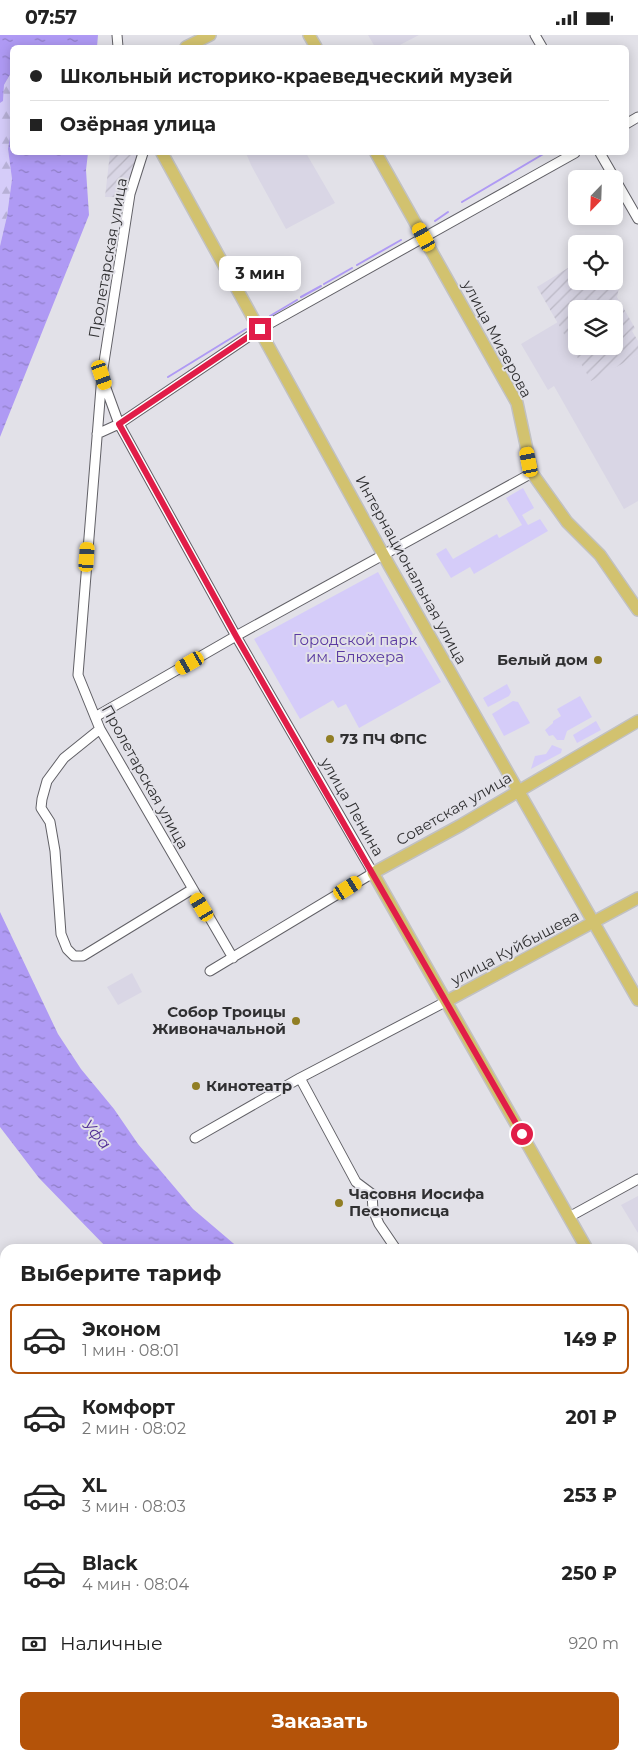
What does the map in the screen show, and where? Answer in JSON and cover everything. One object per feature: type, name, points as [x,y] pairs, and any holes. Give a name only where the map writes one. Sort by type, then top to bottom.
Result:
[{"type":"main road","points":[[190,45],[210,35]]},
{"type":"main road","name":"Интернациональная улица","points":[[163,155],[384,554],[638,1000]]},
{"type":"main road","name":"улица Мизерова","points":[[377,155],[517,403],[532,473],[567,522],[600,555],[638,610]]},
{"type":"main road","name":"Советская улица","points":[[373,873],[461,825],[638,721]]},
{"type":"main road","name":"улица Ленина","points":[[373,873],[584,1244]]},
{"type":"main road","name":"улица Куйбышева","points":[[446,1001],[638,898]]},
{"type":"street","name":"Пролетарская улица","points":[[142,155],[130,195],[102,375],[78,675],[100,729],[191,890],[232,957]]},
{"type":"street","points":[[97,433],[119,424],[260,329],[571,155]]},
{"type":"street","points":[[601,155],[638,219]]},
{"type":"street","name":"улица Ленина","points":[[102,375],[119,424],[236,636],[373,873]]},
{"type":"street","points":[[95,717],[236,636],[532,473]]},
{"type":"street","points":[[100,729],[64,758],[46,781],[42,799],[41,808],[50,822],[55,851],[61,934],[72,954],[83,956],[191,890]]},
{"type":"street","name":"Советская улица","points":[[210,971],[373,873]]},
{"type":"street","name":"улица Куйбышева","points":[[195,1138],[300,1078],[446,1001]]},
{"type":"street","points":[[300,1078],[356,1182],[372,1194],[373,1210],[379,1224],[393,1244]]},
{"type":"street","points":[[569,1217],[638,1179]]},
{"type":"shaded area","points":[[368,35],[419,35],[400,45],[374,45]]},
{"type":"shaded area","points":[[110,155],[137,155],[124,197],[105,197]]},
{"type":"shaded area","points":[[247,155],[307,155],[335,203],[286,229]]},
{"type":"shaded area","points":[[568,268],[568,290],[618,290],[617,297],[619,300],[568,300],[568,341],[537,287]]},
{"type":"shaded area","points":[[623,307],[635,328],[632,331],[638,341],[638,355],[591,381],[576,355],[623,355]]},
{"type":"shaded area","points":[[558,322],[568,340],[568,355],[577,355],[591,380],[638,355],[638,501],[624,509],[554,386],[548,390],[521,344]]},
{"type":"shaded area","points":[[132,973],[142,992],[118,1005],[107,987]]},
{"type":"shaded area","points":[[638,1196],[638,1233],[621,1205]]},
{"type":"green space","points":[[10,75],[10,136],[8,149],[12,179],[7,216],[0,246],[0,103],[3,101],[4,85]]},
{"type":"green space","points":[[523,488],[534,508],[522,515],[528,525],[540,519],[548,531],[474,574],[470,567],[451,578],[436,554],[446,548],[453,559],[497,534],[499,538],[522,525],[506,498]]},
{"type":"green space","name":"Городской парк им. Блюхера","points":[[378,572],[413,634],[410,636],[415,645],[418,643],[441,682],[359,728],[346,704],[338,708],[333,700],[300,719],[254,639]]},
{"type":"green space","points":[[507,684],[511,692],[509,696],[488,707],[483,698]]},
{"type":"green space","points":[[580,696],[592,717],[567,731],[564,740],[557,740],[553,735],[549,736],[545,730],[553,721],[561,716],[557,709]]},
{"type":"green space","points":[[513,701],[518,702],[530,723],[504,736],[492,714]]},
{"type":"green space","points":[[596,721],[601,730],[577,743],[573,735]]},
{"type":"green space","points":[[552,745],[562,749],[561,753],[531,769],[535,756],[546,754]]},
{"type":"water","points":[[0,35],[98,35],[97,45],[10,45],[10,75],[4,85],[3,101],[0,103]]},
{"type":"water","points":[[10,136],[10,155],[88,155],[86,170],[89,215],[0,437],[0,246],[7,216],[12,179],[8,149]]},
{"type":"water","name":"Уфа","points":[[0,912],[58,1034],[81,1069],[114,1109],[138,1144],[193,1209],[234,1244],[103,1244],[39,1178],[0,1127]]},
{"type":"waterway","points":[[462,202],[542,155]]},
{"type":"waterway","points":[[435,221],[448,212]]},
{"type":"waterway","points":[[357,265],[401,240]]},
{"type":"waterway","points":[[324,284],[352,268]]},
{"type":"waterway","points":[[301,297],[321,286]]},
{"type":"waterway","points":[[270,316],[297,300]]},
{"type":"waterway","points":[[168,377],[246,329]]},
{"type":"place","name":"Белый дом","points":[[598,660]]},
{"type":"place","name":"73 ПЧ ФПС","points":[[330,739]]},
{"type":"place","name":"Собор Троицы Живоначальной","points":[[296,1021]]},
{"type":"place","name":"Кинотеатр","points":[[196,1086]]},
{"type":"place","name":"Часовня Иосифа Песнописца","points":[[339,1203]]},
{"type":"route","points":[[260,329],[119,424],[236,636],[522,1134]]}]
